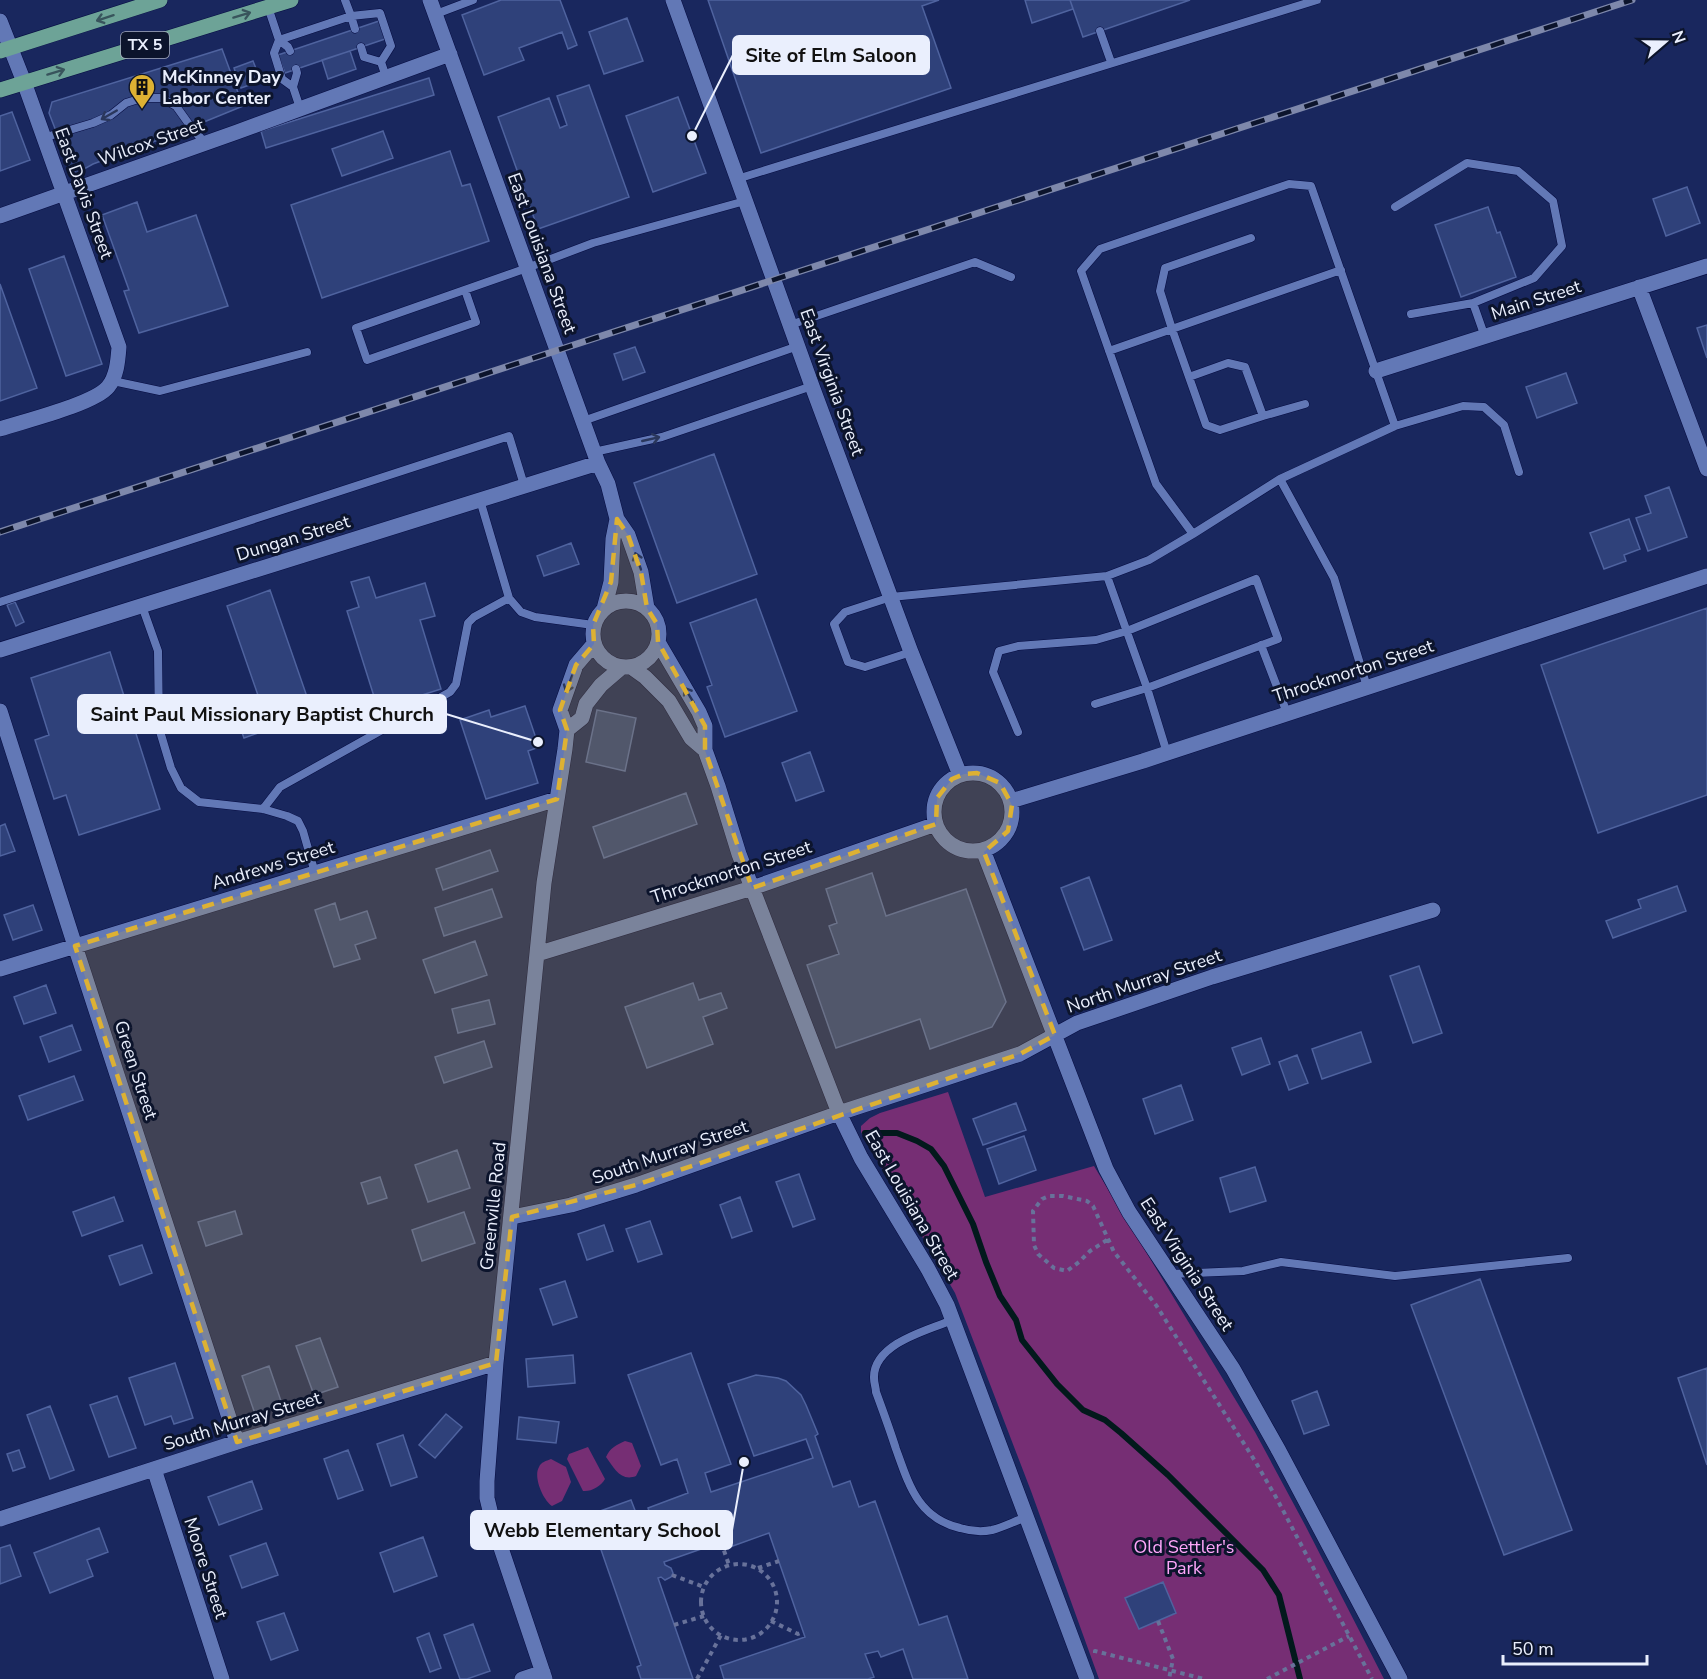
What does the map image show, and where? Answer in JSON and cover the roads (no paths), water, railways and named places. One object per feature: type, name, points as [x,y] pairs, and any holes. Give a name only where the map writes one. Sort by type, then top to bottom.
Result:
[{"type":"main road","name":"TX 5","points":[[5,50],[160,0]]},
{"type":"main road","name":"TX 5","points":[[0,90],[291,0]]},
{"type":"street","name":"East Virginia Street","points":[[673,0],[812,386],[911,652],[960,775]]},
{"type":"street","name":"East Louisiana Street","points":[[433,7],[596,457],[608,484],[617,519],[628,534],[641,572],[647,608]]},
{"type":"street","name":"East Davis Street","points":[[0,21],[5,50],[24,82],[119,347],[112,381]]},
{"type":"street","name":"Wilcox Street","points":[[0,216],[300,108],[383,70],[450,54]]},
{"type":"street","name":"Main Street","points":[[1377,371],[1707,266]]},
{"type":"street","points":[[1639,287],[1707,469]]},
{"type":"street","points":[[0,429],[91,399],[107,389],[112,381]]},
{"type":"street","name":"Dungan Street","points":[[0,650],[480,500],[596,457]]},
{"type":"street","name":"East Louisiana Street","points":[[603,609],[611,582],[613,539],[617,519]]},
{"type":"street","name":"Throckmorton Street","points":[[1011,801],[1167,753],[1707,576]]},
{"type":"street","points":[[567,730],[582,718],[586,704],[601,685],[626,667],[640,664],[648,658],[658,642],[657,624],[647,608],[639,603],[620,601],[611,603],[597,616],[593,625],[594,644],[604,659],[626,667]]},
{"type":"street","name":"East Louisiana Street","points":[[658,642],[705,726],[705,750],[739,854],[839,1113],[861,1158],[928,1269],[953,1320],[1087,1679]]},
{"type":"street","name":"Greenville Road","points":[[544,1675],[494,1527],[487,1498],[487,1481],[496,1363],[544,883],[567,730],[560,710],[576,665],[594,644]]},
{"type":"street","name":"East Louisiana Street","points":[[626,667],[645,677],[669,701],[691,738],[705,750]]},
{"type":"street","name":"Green Street","points":[[0,711],[237,1442]]},
{"type":"street","points":[[977,773],[989,776],[1000,783],[1011,801],[1012,819],[1008,831],[1000,842],[989,849],[976,852],[951,845],[942,836],[936,824],[934,811],[937,798],[943,787],[960,775],[977,773]]},
{"type":"street","name":"Andrews Street","points":[[0,969],[558,798]]},
{"type":"street","name":"Throckmorton Street","points":[[537,954],[752,888],[936,824]]},
{"type":"street","name":"East Virginia Street","points":[[983,850],[1102,1158],[1118,1192],[1233,1369],[1400,1679]]},
{"type":"street","name":"North Murray Street","points":[[839,1113],[1020,1054],[1077,1023],[1212,977],[1433,910]]},
{"type":"street","name":"South Murray Street","points":[[512,1216],[571,1205],[602,1196],[839,1113]]},
{"type":"street","name":"South Murray Street","points":[[0,1519],[237,1442],[496,1363]]},
{"type":"street","name":"Moore Street","points":[[154,1469],[222,1679]]},
{"type":"street","points":[[522,1679],[544,1675]]},
{"type":"lane","points":[[345,0],[355,29]]},
{"type":"lane","points":[[433,7],[473,0]]},
{"type":"lane","points":[[737,179],[1110,62],[1317,0]]},
{"type":"lane","points":[[268,7],[279,40],[290,51]]},
{"type":"lane","points":[[279,40],[351,16],[380,13],[391,46],[383,70],[364,57],[361,47]]},
{"type":"lane","points":[[1100,31],[1110,62]]},
{"type":"lane","points":[[279,40],[274,53],[282,79],[294,87]]},
{"type":"lane","points":[[296,69],[294,87],[300,108]]},
{"type":"lane","points":[[43,138],[93,123],[111,115],[126,103],[142,98],[162,98],[176,106],[205,143]]},
{"type":"lane","points":[[1395,207],[1467,163],[1518,171],[1553,201],[1562,246],[1534,278],[1473,303],[1411,314]]},
{"type":"lane","points":[[1193,534],[1156,484],[1081,271],[1100,249],[1289,184],[1311,186],[1395,426]]},
{"type":"lane","points":[[465,290],[476,322],[368,360],[356,328],[593,243],[745,201]]},
{"type":"lane","points":[[1251,238],[1165,268],[1160,291],[1172,329],[1206,425],[1220,430],[1305,404]]},
{"type":"lane","points":[[790,325],[975,262],[1011,277]]},
{"type":"lane","points":[[1109,351],[1341,270]]},
{"type":"lane","points":[[1473,303],[1485,338]]},
{"type":"lane","points":[[583,421],[798,346]]},
{"type":"lane","points":[[112,381],[160,391],[307,352]]},
{"type":"lane","points":[[1189,377],[1228,363],[1245,367],[1263,416]]},
{"type":"lane","points":[[596,457],[812,386]]},
{"type":"lane","points":[[911,652],[865,667],[848,662],[834,624],[845,612],[891,597],[1107,576],[1149,560],[1280,479],[1395,426],[1462,406],[1484,406],[1504,425],[1519,472]]},
{"type":"lane","points":[[0,602],[509,436],[524,485]]},
{"type":"lane","points":[[1280,479],[1334,578],[1367,687]]},
{"type":"lane","points":[[480,500],[509,598],[521,612],[535,617],[593,625]]},
{"type":"lane","points":[[1107,576],[1148,688],[1167,753]]},
{"type":"lane","points":[[1018,732],[993,672],[999,651],[1018,646],[1096,640],[1126,631],[1256,579],[1278,639],[1148,688],[1095,704]]},
{"type":"lane","points":[[263,809],[280,787],[450,692],[456,684],[468,622],[509,598]]},
{"type":"lane","points":[[142,606],[158,651],[159,728],[171,768],[181,788],[199,802],[263,809],[298,821],[315,873]]},
{"type":"lane","points":[[1261,645],[1287,714]]},
{"type":"lane","points":[[1170,1274],[1243,1271],[1281,1262],[1395,1276],[1568,1258]]},
{"type":"lane","points":[[953,1320],[900,1342],[886,1353],[876,1367],[874,1377],[876,1392],[909,1486],[928,1512],[957,1528],[991,1530],[1027,1517]]},
{"type":"waterway","points":[[865,1133],[897,1133],[931,1149],[944,1166],[973,1224],[1000,1296],[1016,1320],[1022,1340],[1057,1384],[1083,1410],[1105,1420],[1121,1433],[1168,1475],[1263,1570],[1279,1595],[1300,1679]]},
{"type":"railway","points":[[0,532],[1632,0]]},
{"type":"place","name":"McKinney Day Labor Center","points":[[142,110]]},
{"type":"place","name":"Site of Elm Saloon","points":[[692,136]]},
{"type":"place","name":"Saint Paul Missionary Baptist Church","points":[[538,742]]},
{"type":"place","name":"Webb Elementary School","points":[[744,1462]]},
{"type":"park label","name":"Old Settler's Park","points":[[1184,1557]]}]
